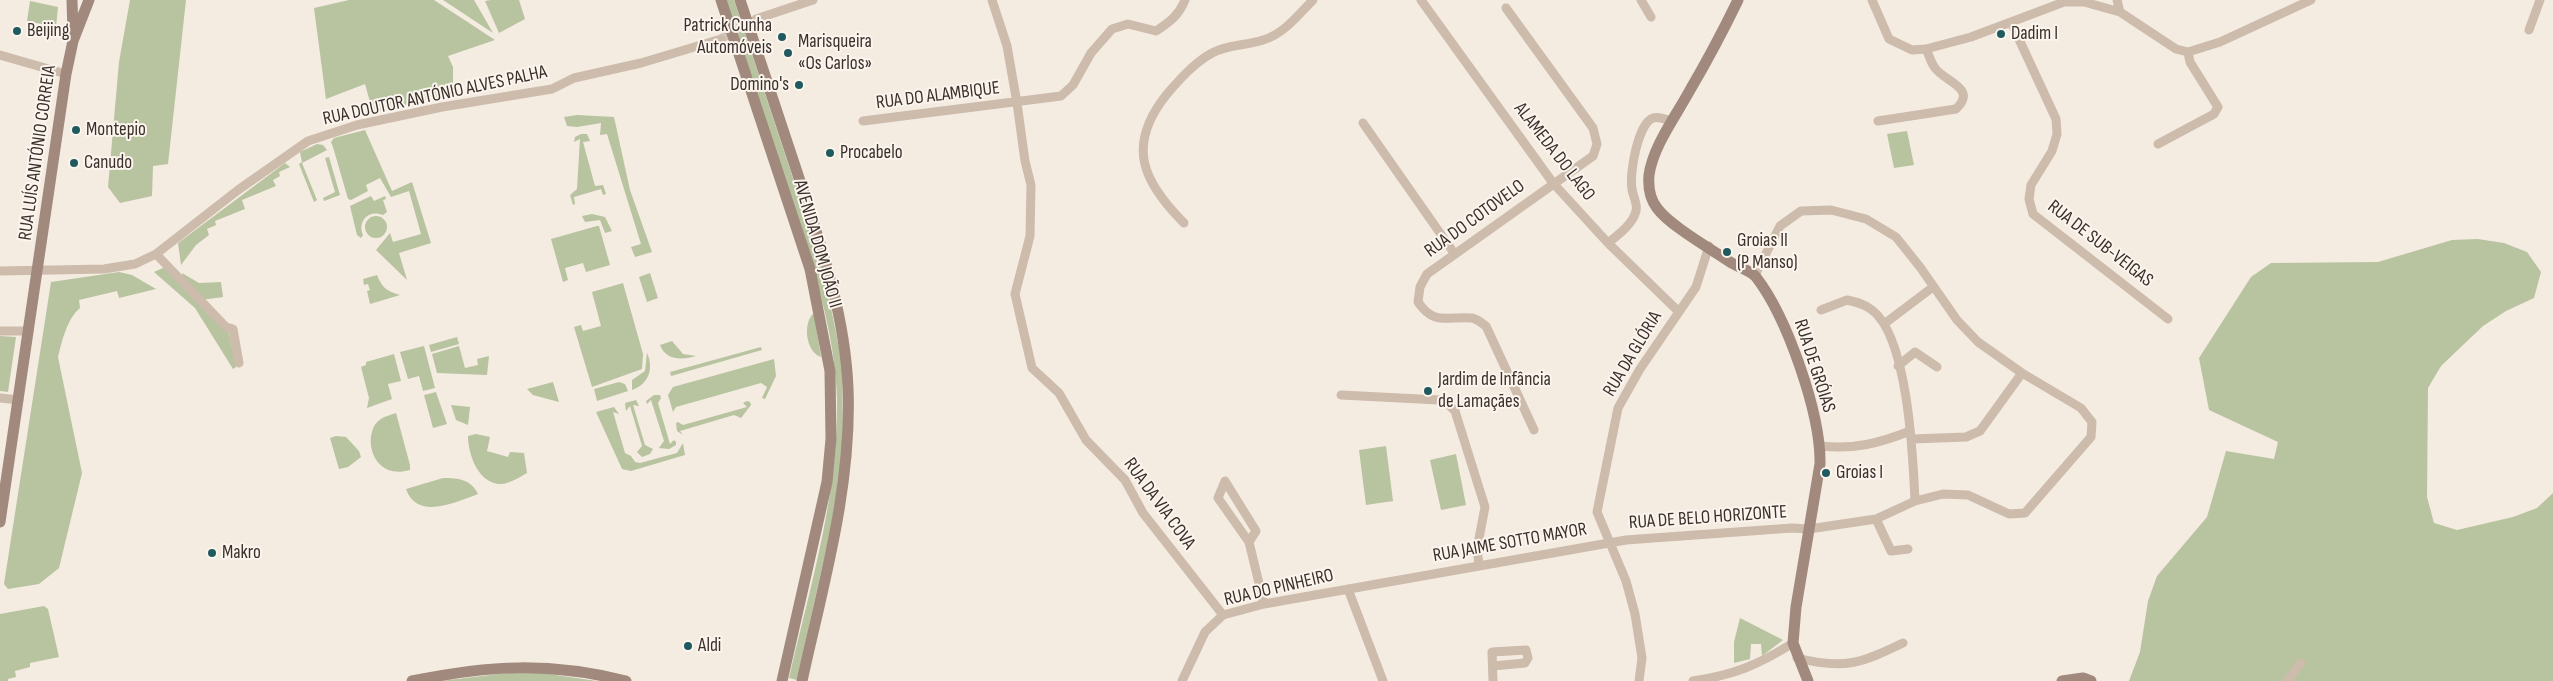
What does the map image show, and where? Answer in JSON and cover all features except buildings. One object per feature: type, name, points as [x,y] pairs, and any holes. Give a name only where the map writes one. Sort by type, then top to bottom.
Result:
[{"type":"street","name":"RUA LUÍS ANTÓNIO CORREIA","points":[[0,522],[5,461],[19,400],[72,41],[72,0]]},
{"type":"street","name":"RUA LUÍS ANTÓNIO CORREIA","points":[[72,41],[89,0]]},
{"type":"street","name":"AVENIDA DOM JOÃO II","points":[[721,0],[810,269],[830,371],[831,439],[827,482],[782,681]]},
{"type":"street","name":"AVENIDA DOM JOÃO II","points":[[740,0],[827,261],[842,326],[848,380],[848,443],[841,498],[802,681]]},
{"type":"street","points":[[756,19],[813,0]]},
{"type":"street","name":"RUA DA VIA COVA","points":[[992,0],[1006,46],[1017,102],[1032,203],[1030,236],[1015,294],[1032,368],[1059,393],[1086,440],[1125,480],[1143,514],[1223,615]]},
{"type":"street","name":"RUA DO ALAMBIQUE","points":[[863,121],[1061,96],[1073,85],[1091,53],[1112,29],[1128,24],[1156,30],[1175,17],[1185,0]]},
{"type":"street","points":[[1184,223],[1162,199],[1147,171],[1142,145],[1152,118],[1174,86],[1205,57],[1230,45],[1262,40],[1272,36],[1292,21],[1313,0]]},
{"type":"street","name":"ALAMEDA DO LAGO","points":[[1421,0],[1553,183],[1608,243],[1678,311]]},
{"type":"street","points":[[1641,0],[1651,17]]},
{"type":"street","points":[[1738,0],[1714,48],[1672,121],[1653,160],[1649,175],[1649,192],[1657,208],[1662,213],[1731,262],[1755,275]]},
{"type":"street","points":[[1872,0],[1889,40],[1912,50],[1926,49],[2011,22],[2064,2],[2084,1],[2120,12],[2169,45],[2188,52],[2220,42],[2311,0]]},
{"type":"street","points":[[2118,0],[2120,12]]},
{"type":"street","points":[[2529,30],[2540,0]]},
{"type":"street","name":"RUA DO COTOVELO","points":[[1506,8],[1593,128],[1597,144],[1593,156],[1427,274],[1420,287],[1418,302],[1425,313],[1433,317],[1449,320],[1473,318],[1486,326],[1534,430]]},
{"type":"street","name":"RUA DE SUB-VEIGAS","points":[[2011,22],[2056,119],[2057,134],[2052,151],[2031,185],[2029,199],[2033,214],[2168,318]]},
{"type":"street","name":"RUA DOUTOR ANTÓNIO ALVES PALHA","points":[[0,271],[104,269],[135,264],[156,254],[292,150],[327,133],[442,108],[552,90],[574,78],[641,64],[721,39]]},
{"type":"street","points":[[1878,121],[1956,109],[1962,103],[1964,96],[1961,88],[1934,68],[1926,49]]},
{"type":"street","points":[[2158,144],[2214,114],[2218,107],[2190,62],[2188,52]]},
{"type":"street","points":[[0,54],[66,74]]},
{"type":"street","points":[[1608,243],[1634,218],[1637,209],[1631,187],[1633,165],[1643,126],[1651,119],[1658,118],[1672,121]]},
{"type":"street","points":[[1363,123],[1454,254]]},
{"type":"street","name":"RUA DE BELO HORIZONTE","points":[[1609,542],[1722,532],[1810,529],[1876,519],[1915,501],[1943,494],[1968,495],[2009,514],[2025,513],[2091,437],[2092,422],[2081,408],[2022,374],[1978,342],[1957,320],[1896,237],[1866,219],[1831,210],[1801,211],[1780,226],[1755,275]]},
{"type":"street","name":"RUA DA GLÓRIA","points":[[1639,681],[1642,658],[1636,614],[1626,581],[1597,512],[1618,408],[1678,311],[1696,287],[1709,246]]},
{"type":"street","points":[[156,254],[226,327],[233,329],[239,363]]},
{"type":"street","name":"RUA DE GRÓIAS","points":[[1755,275],[1778,313],[1790,342],[1806,390],[1820,446],[1820,464],[1793,644],[1797,658],[1808,681]]},
{"type":"street","points":[[1884,324],[1933,287]]},
{"type":"street","points":[[1822,310],[1848,300],[1873,310],[1884,324],[1898,366],[1911,435],[1915,501]]},
{"type":"street","points":[[0,331],[29,331]]},
{"type":"street","points":[[1898,366],[1915,352],[1937,368]]},
{"type":"street","points":[[1820,446],[1844,448],[1877,444],[1911,435],[1966,437],[1980,431],[2022,374]]},
{"type":"street","points":[[1340,395],[1439,400],[1451,405],[1455,411],[1485,507],[1477,549],[1478,566]]},
{"type":"street","points":[[0,398],[19,400]]},
{"type":"street","points":[[1249,542],[1256,531],[1224,482],[1218,498],[1249,542],[1264,604]]},
{"type":"street","points":[[1876,519],[1892,551],[1908,549]]},
{"type":"street","name":"RUA JAIME SOTTO MAYOR","points":[[1417,575],[1609,542]]},
{"type":"street","name":"RUA DO PINHEIRO","points":[[1182,681],[1205,632],[1223,615],[1264,604],[1417,575]]},
{"type":"street","points":[[1348,589],[1383,681]]},
{"type":"street","points":[[1797,658],[1830,664],[1849,664],[1866,661],[1903,643]]},
{"type":"street","points":[[1693,681],[1729,674],[1761,663],[1793,644]]},
{"type":"street","points":[[2287,681],[2301,663]]},
{"type":"street","points":[[412,681],[491,668],[523,666],[553,668],[626,681]]},
{"type":"street","points":[[1492,666],[1493,681]]},
{"type":"street","points":[[2062,681],[2083,678],[2091,681]]},
{"type":"green space","points":[[130,0],[186,0],[168,164],[153,166],[152,196],[120,203],[108,187],[119,62]]},
{"type":"green space","points":[[349,0],[434,0],[495,40],[448,56],[453,67],[453,93],[373,113],[365,84],[326,99],[314,8]]},
{"type":"green space","points":[[443,0],[474,0],[493,33]]},
{"type":"green space","points":[[519,0],[525,19],[499,33],[485,1]]},
{"type":"green space","points":[[725,0],[734,0],[823,269],[842,362],[843,453],[831,527],[797,680],[789,678],[822,540],[833,469],[837,399],[835,372],[832,346],[813,267]]},
{"type":"green space","points":[[30,1],[58,7],[56,27],[27,21]]},
{"type":"green space","points":[[577,115],[614,117],[630,190],[652,252],[635,257],[631,247],[641,244],[607,134],[600,135],[601,123],[577,127],[567,126],[564,117]]},
{"type":"green space","points":[[365,130],[392,191],[412,182],[431,243],[399,253],[407,280],[376,250],[390,233],[393,242],[421,234],[409,191],[391,197],[380,178],[366,185],[368,191],[351,200],[348,199],[331,142],[334,138]]},
{"type":"green space","points":[[1907,131],[1914,165],[1894,168],[1887,134]]},
{"type":"green space","points":[[587,134],[590,141],[583,142],[595,186],[603,185],[606,194],[603,195],[601,189],[574,197],[575,204],[573,205],[570,195],[577,189],[580,139],[574,142],[575,137]]},
{"type":"green space","points":[[317,144],[323,145],[327,150],[302,163],[317,200],[314,202],[299,164],[302,162],[300,152]]},
{"type":"green space","points":[[329,157],[340,195],[324,201],[323,198],[335,192],[325,158]]},
{"type":"green space","points":[[285,163],[290,167],[279,172],[280,176],[273,180],[276,186],[242,200],[245,209],[215,221],[216,225],[207,229],[209,235],[196,245],[181,265],[178,243]]},
{"type":"green space","points":[[371,196],[374,201],[385,196],[386,199],[383,200],[387,212],[383,215],[369,215],[363,221],[363,235],[361,238],[357,235],[350,206]]},
{"type":"green space","points":[[592,214],[605,217],[612,231],[605,233],[600,220],[585,222],[582,216]]},
{"type":"green space","points":[[376,216],[384,219],[387,227],[384,235],[376,238],[368,235],[365,227],[368,219]]},
{"type":"green space","points":[[599,226],[610,265],[586,272],[583,263],[565,268],[568,280],[563,282],[551,239]]},
{"type":"green space","points":[[2478,239],[2504,243],[2527,252],[2541,272],[2534,298],[2506,311],[2483,326],[2441,366],[2428,388],[2427,497],[2434,523],[2457,530],[2513,517],[2537,508],[2553,493],[2553,681],[2129,681],[2140,652],[2148,601],[2157,576],[2207,517],[2226,451],[2274,459],[2278,442],[2209,410],[2199,358],[2251,277],[2271,263],[2378,262],[2452,240]]},
{"type":"green space","points":[[165,267],[229,333],[236,367],[233,369],[195,308],[154,272]]},
{"type":"green space","points":[[119,272],[132,275],[156,289],[119,298],[117,291],[79,300],[80,308],[68,324],[58,357],[82,473],[59,568],[39,584],[8,589],[4,584],[51,282]]},
{"type":"green space","points":[[182,273],[199,283],[221,282],[223,297],[201,300],[183,281]]},
{"type":"green space","points":[[650,273],[658,298],[647,302],[639,277]]},
{"type":"green space","points":[[377,275],[386,288],[400,295],[370,304],[367,291],[370,290],[368,284],[364,285],[363,279]]},
{"type":"green space","points":[[623,283],[643,354],[642,369],[592,387],[574,327],[581,325],[583,331],[601,326],[592,292]]},
{"type":"green space","points":[[814,313],[821,357],[812,349],[807,337],[808,323]]},
{"type":"green space","points":[[0,336],[16,337],[8,392],[0,391]]},
{"type":"green space","points":[[457,337],[459,344],[431,352],[429,345]]},
{"type":"green space","points":[[672,341],[683,354],[696,356],[675,358],[666,354],[660,345]]},
{"type":"green space","points":[[424,346],[435,388],[423,391],[419,376],[408,379],[400,352]]},
{"type":"green space","points":[[459,346],[465,368],[478,365],[477,359],[489,356],[487,375],[437,373],[432,354]]},
{"type":"green space","points":[[761,347],[762,350],[671,376],[670,372]]},
{"type":"green space","points":[[647,353],[650,364],[649,375],[642,384],[632,390],[632,380],[645,371]]},
{"type":"green space","points":[[394,354],[401,381],[388,384],[392,399],[367,408],[369,398],[361,367],[366,365],[366,362]]},
{"type":"green space","points":[[774,359],[776,376],[765,399],[762,398],[767,387],[761,383],[676,407],[673,412],[668,395],[673,387]]},
{"type":"green space","points":[[553,382],[559,402],[533,395],[527,389]]},
{"type":"green space","points":[[619,382],[625,384],[628,391],[597,401],[594,389]]},
{"type":"green space","points":[[436,392],[447,424],[433,428],[424,395]]},
{"type":"green space","points":[[654,395],[660,395],[661,398],[658,403],[670,444],[674,440],[676,442],[676,445],[669,449],[659,448],[664,441],[651,400],[647,404],[646,401]]},
{"type":"green space","points":[[636,400],[639,406],[633,405],[645,445],[653,449],[650,454],[642,457],[637,452],[642,446],[630,406],[626,411],[625,403]]},
{"type":"green space","points":[[747,401],[751,405],[741,418],[734,415],[680,431],[683,435],[677,431],[676,423],[678,422],[683,425],[747,407],[743,403]]},
{"type":"green space","points":[[451,405],[470,407],[468,425],[456,420]]},
{"type":"green space","points":[[614,407],[619,414],[613,412],[625,453],[631,456],[635,462],[640,463],[677,453],[683,443],[685,455],[631,471],[622,469],[596,412]]},
{"type":"green space","points":[[396,413],[410,470],[396,472],[386,469],[378,462],[373,454],[371,434],[375,425],[383,418]]},
{"type":"green space","points":[[476,434],[490,437],[487,451],[508,457],[510,452],[524,453],[527,473],[504,484],[493,483],[486,479],[480,474],[472,459],[468,443],[468,436]]},
{"type":"green space","points":[[336,436],[346,437],[359,451],[361,457],[348,467],[339,469],[330,438]]},
{"type":"green space","points":[[1386,446],[1393,501],[1366,505],[1359,450]]},
{"type":"green space","points":[[1456,454],[1466,505],[1441,510],[1430,460]]},
{"type":"green space","points":[[443,478],[464,480],[472,485],[478,494],[438,507],[428,507],[411,499],[406,489]]},
{"type":"green space","points":[[44,606],[48,609],[59,657],[30,663],[30,667],[15,671],[16,677],[8,679],[8,681],[0,681],[0,614]]},
{"type":"green space","points":[[1740,618],[1783,640],[1762,656],[1761,644],[1751,644],[1750,659],[1734,663],[1734,642]]},
{"type":"green space","points":[[507,673],[542,673],[597,681],[440,681]]},
{"type":"tunnel","points":[[721,39],[753,20]]},
{"type":"place","name":"Beijing","points":[[17,31]]},
{"type":"place","name":"Dadim I","points":[[2001,34]]},
{"type":"place","name":"Patrick Cunha Automóveis","points":[[782,37]]},
{"type":"place","name":"Marisqueira «Os Carlos»","points":[[788,53]]},
{"type":"place","name":"Domino's","points":[[799,85]]},
{"type":"place","name":"Montepio","points":[[76,130]]},
{"type":"place","name":"Procabelo","points":[[830,153]]},
{"type":"place","name":"Canudo","points":[[74,163]]},
{"type":"place","name":"Groias II (P Manso)","points":[[1727,252]]},
{"type":"place","name":"Jardim de Infância de Lamaçães","points":[[1428,391]]},
{"type":"place","name":"Groias I","points":[[1826,473]]},
{"type":"place","name":"Makro","points":[[212,553]]},
{"type":"place","name":"Aldi","points":[[688,646]]}]
